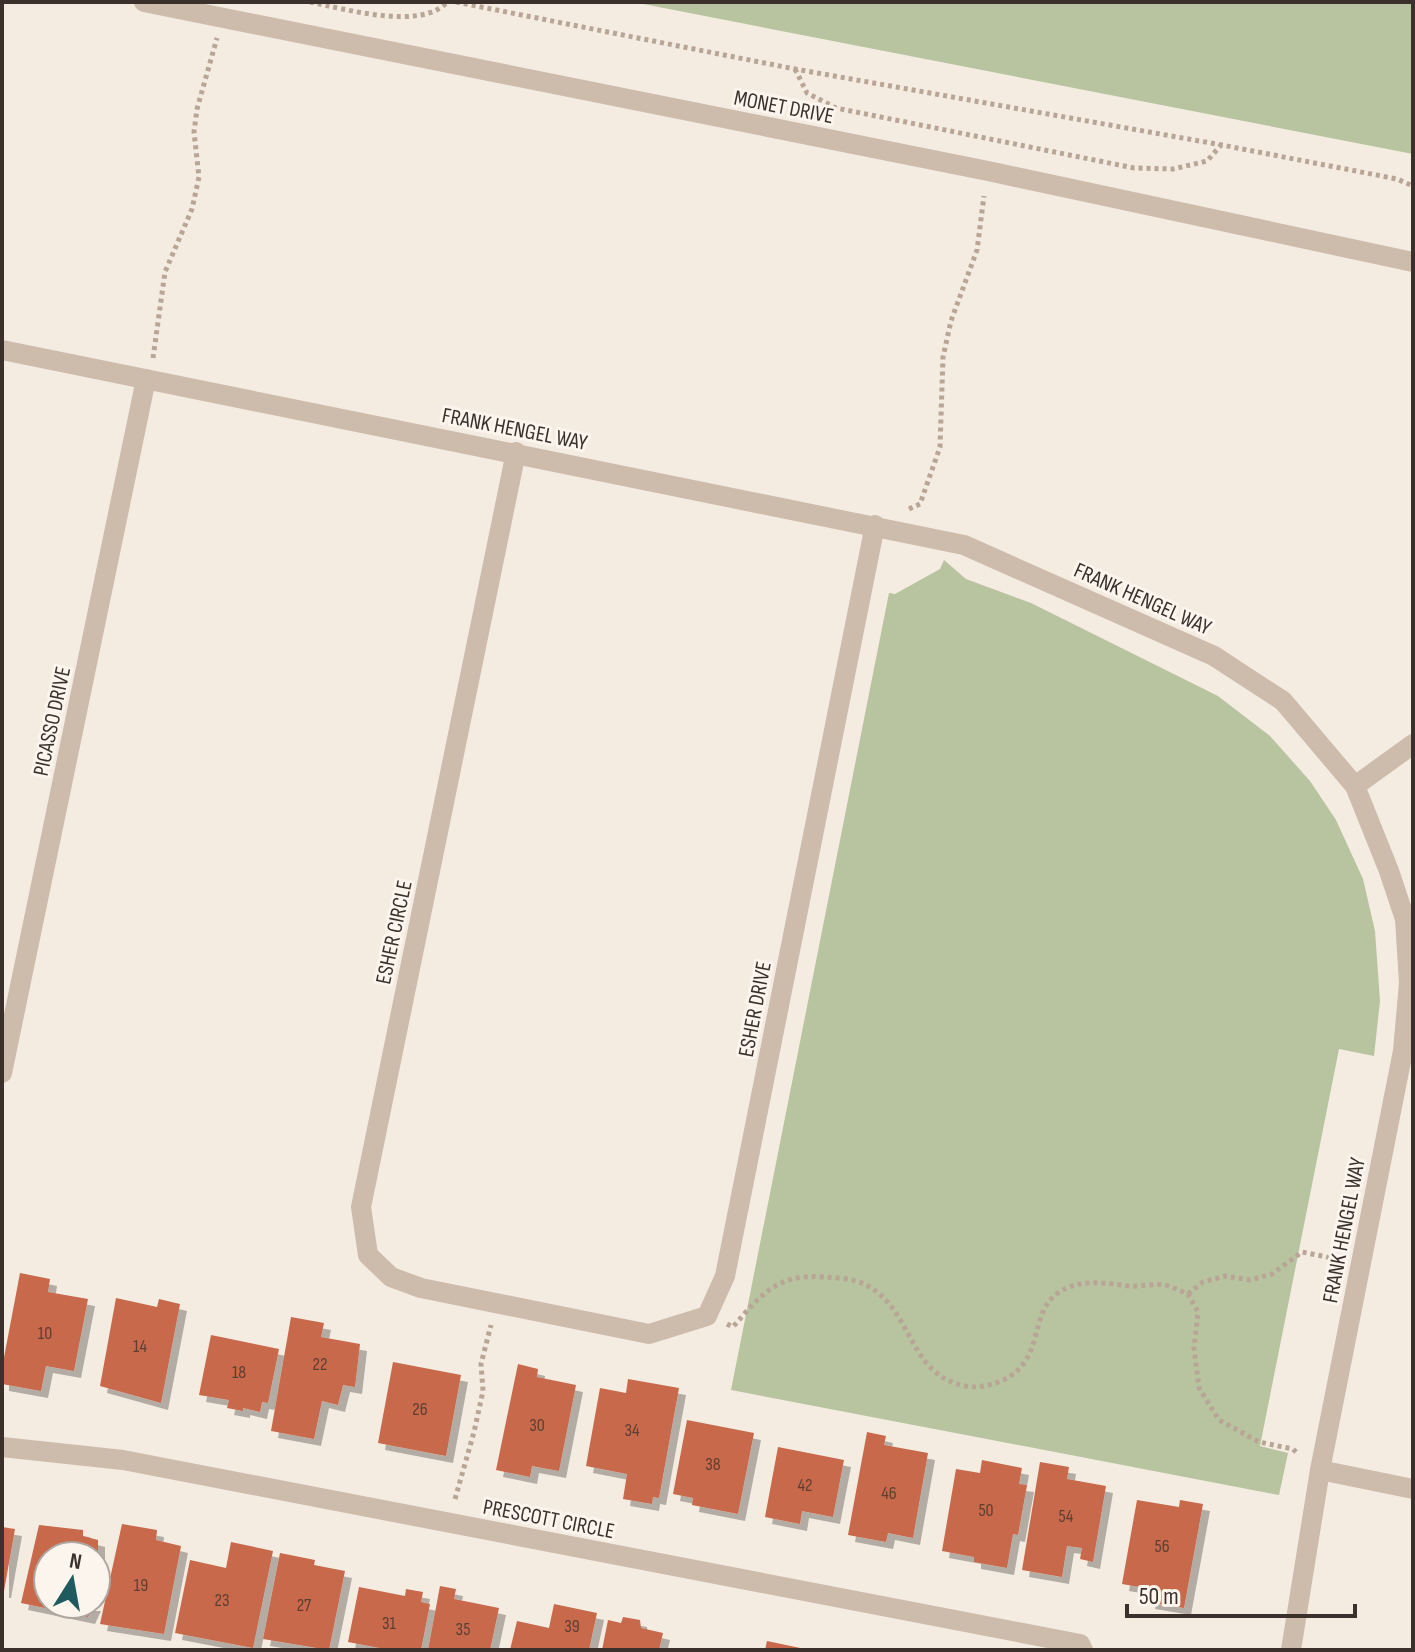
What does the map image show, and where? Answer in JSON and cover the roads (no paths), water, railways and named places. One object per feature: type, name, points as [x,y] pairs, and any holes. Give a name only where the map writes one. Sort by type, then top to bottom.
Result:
[{"type":"street","name":"MONET DRIVE","points":[[144,2],[988,171],[1413,262]]},
{"type":"street","name":"FRANK HENGEL WAY","points":[[2,350],[964,545],[1214,656],[1283,701],[1355,786],[1405,919],[1409,983],[1403,1051],[1320,1470],[1291,1650]]},
{"type":"street","name":"PICASSO DRIVE","points":[[3,1066],[146,379]]},
{"type":"street","name":"ESHER CIRCLE","points":[[516,452],[361,1207],[368,1255],[391,1277],[421,1288],[526,1310]]},
{"type":"street","name":"ESHER DRIVE","points":[[526,1310],[649,1334],[707,1316],[725,1276],[875,525]]},
{"type":"street","points":[[1355,786],[1413,744]]},
{"type":"street","name":"PRESCOTT CIRCLE","points":[[2,1447],[123,1460],[1080,1644],[1083,1650]]},
{"type":"street","points":[[1320,1470],[1413,1489]]}]
